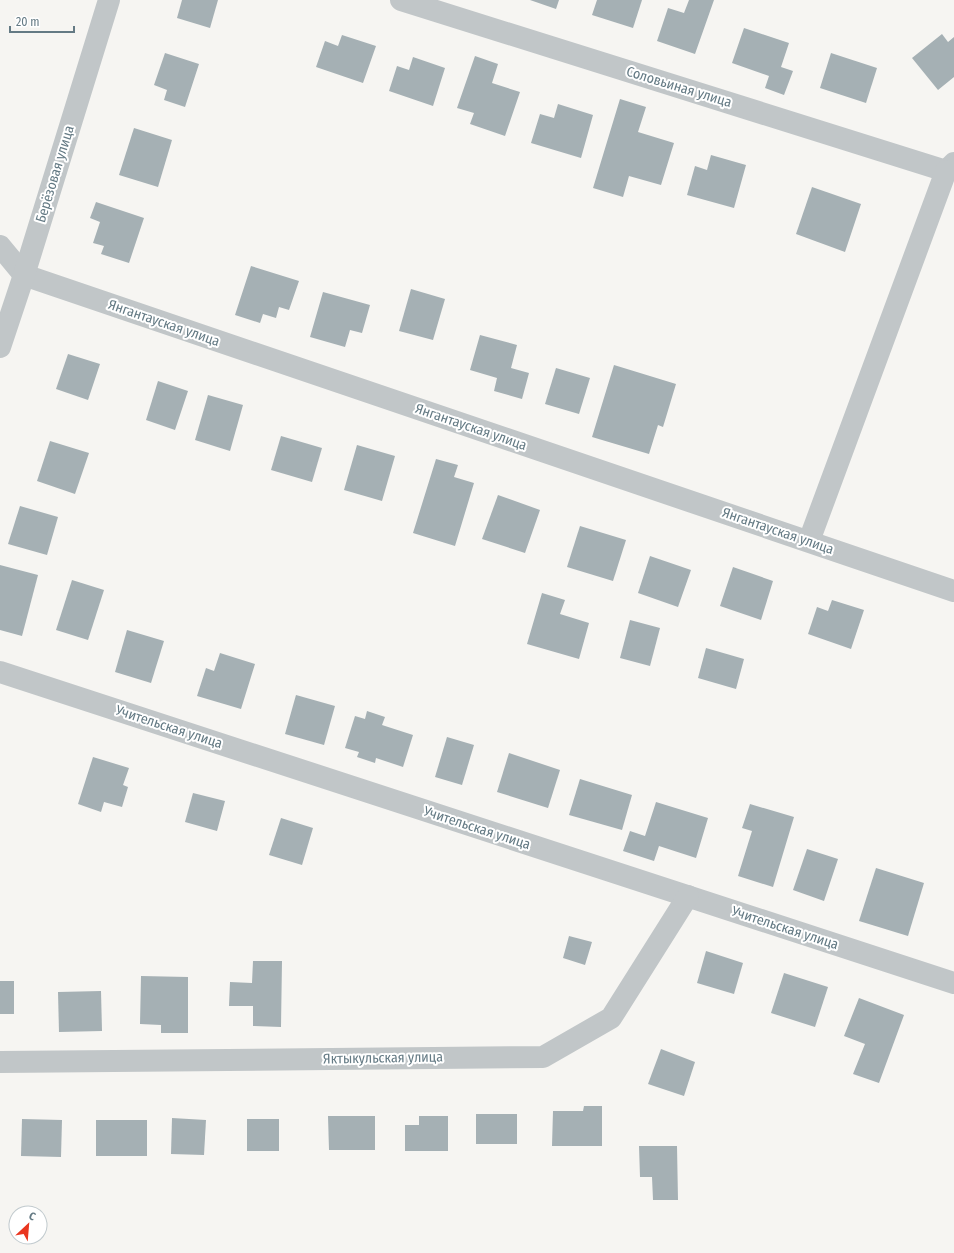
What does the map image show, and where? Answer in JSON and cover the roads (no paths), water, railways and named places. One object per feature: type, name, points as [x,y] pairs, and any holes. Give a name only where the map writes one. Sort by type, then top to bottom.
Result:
[{"type":"street","name":"Берёзовая улица","points":[[0,347],[24,275],[109,0]]},
{"type":"street","name":"Соловьиная улица","points":[[401,0],[950,167]]},
{"type":"street","points":[[809,541],[950,167]]},
{"type":"street","points":[[0,246],[24,275]]},
{"type":"street","name":"Янгантауская улица","points":[[24,275],[954,591]]},
{"type":"street","name":"Учительская улица","points":[[0,672],[954,983]]},
{"type":"street","name":"Яктыкульская улица","points":[[0,1062],[543,1057],[611,1018],[688,896]]}]
